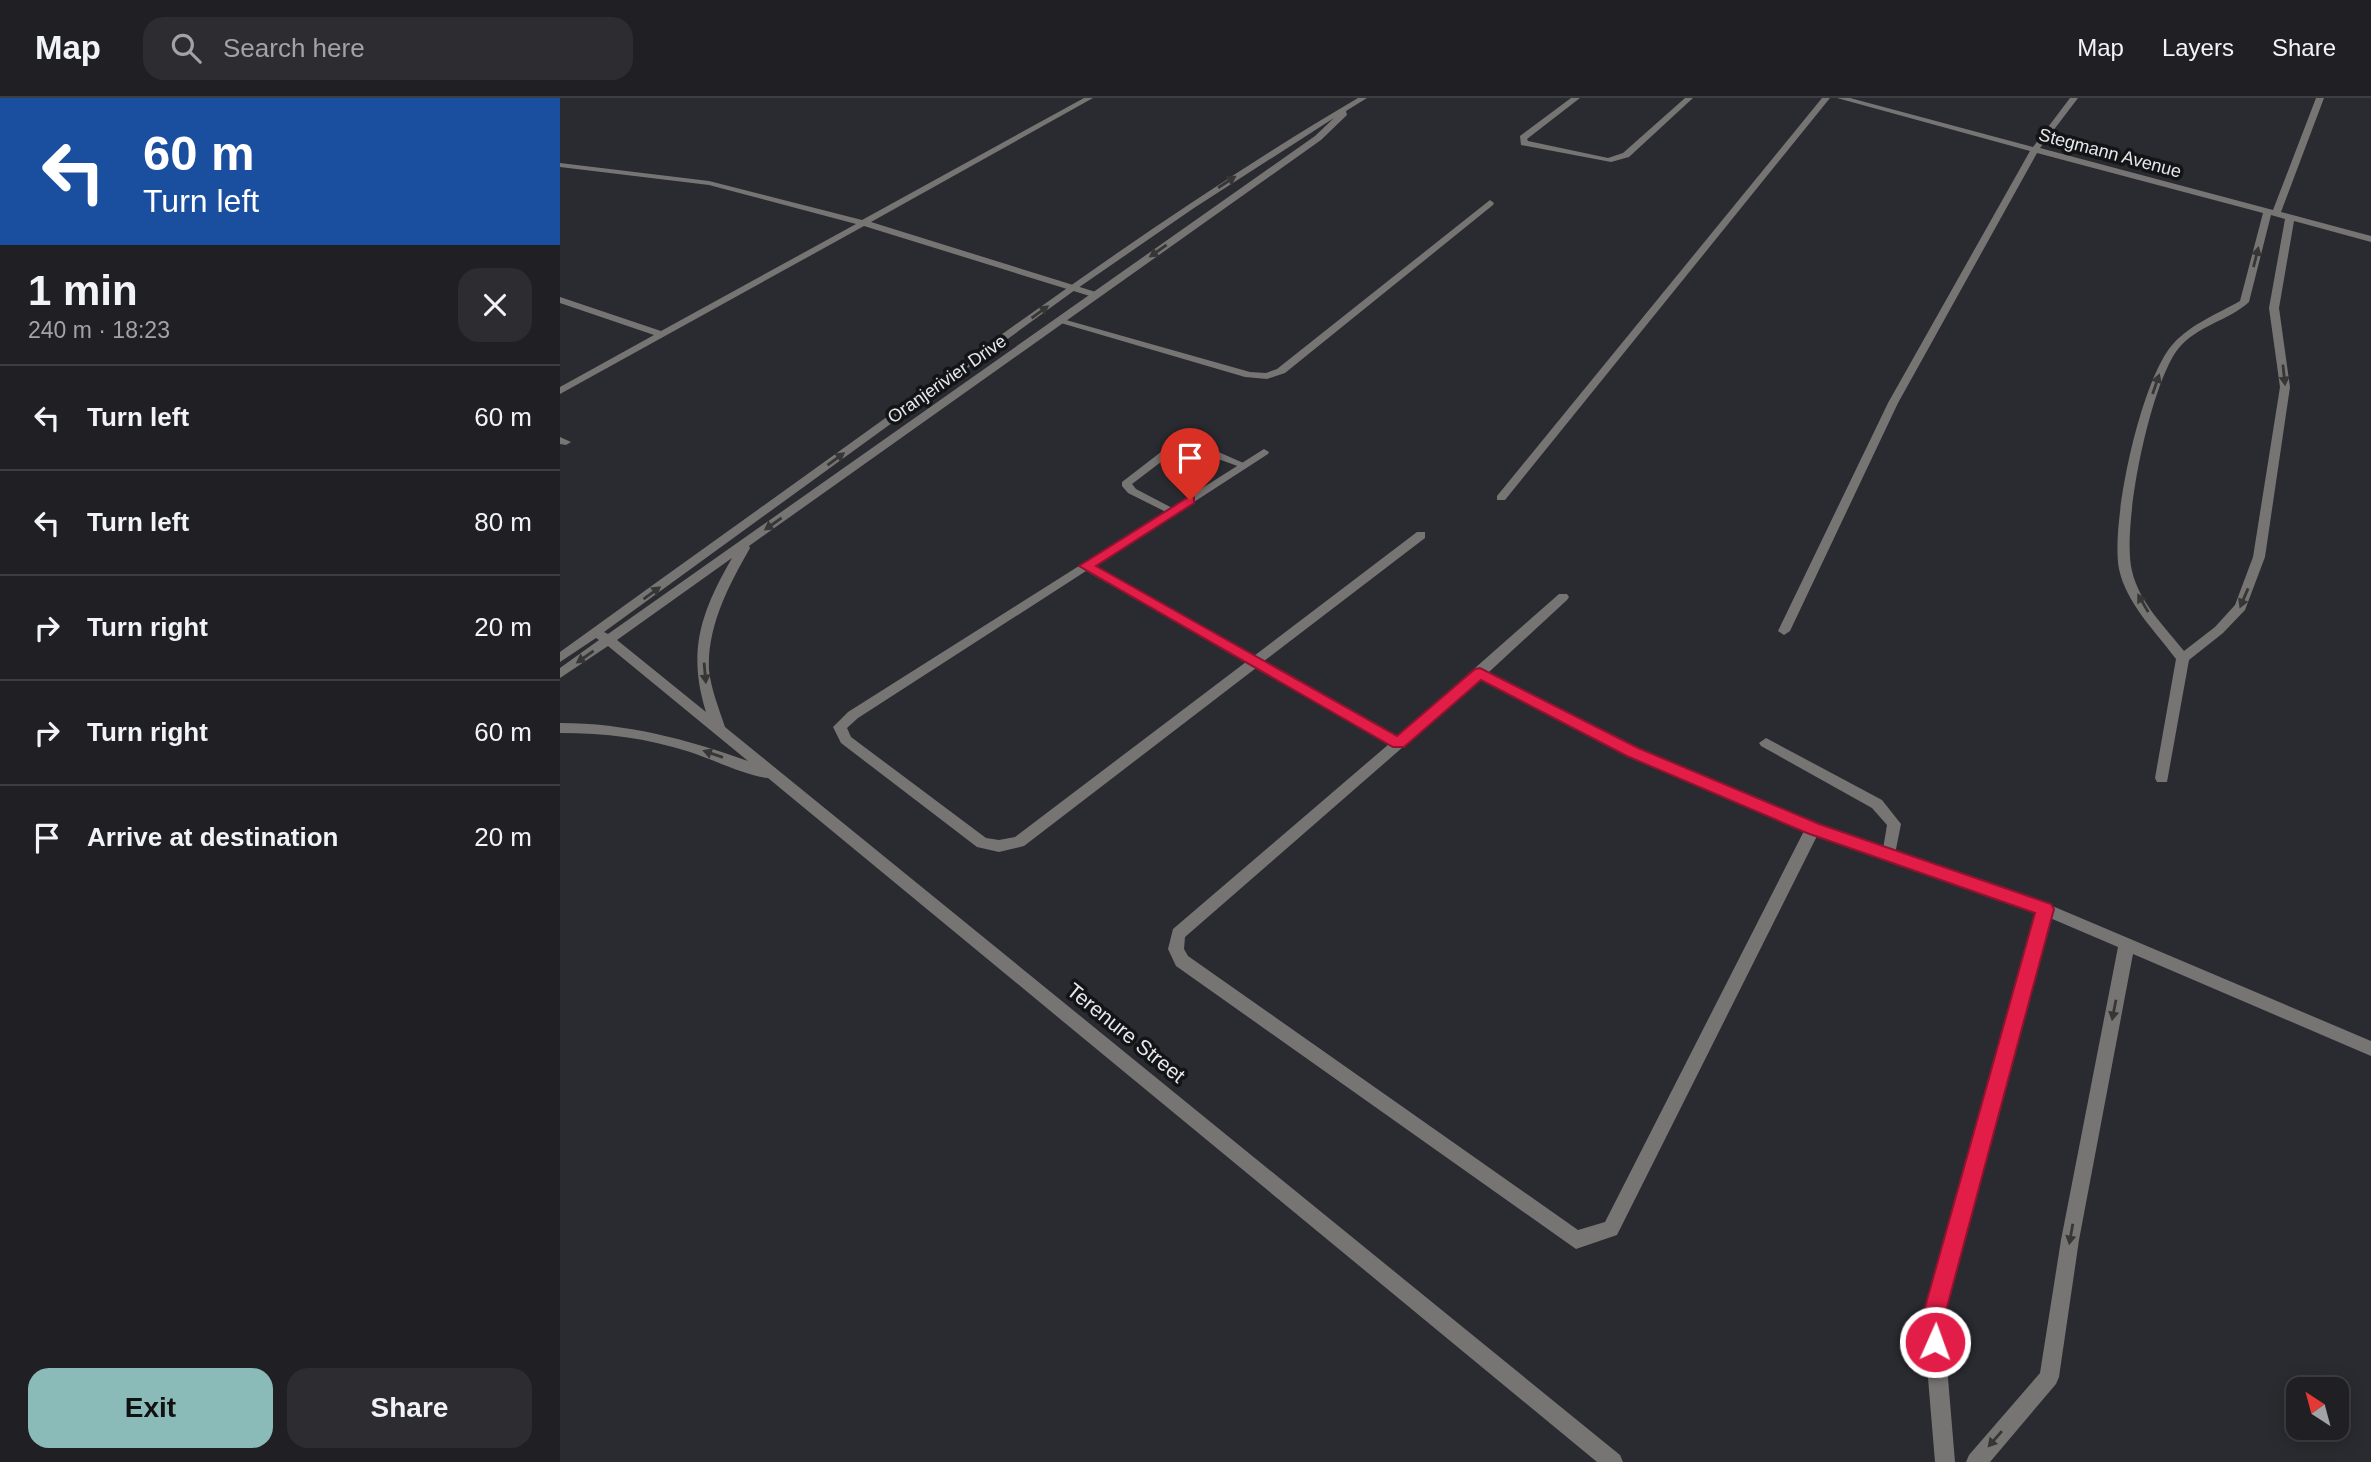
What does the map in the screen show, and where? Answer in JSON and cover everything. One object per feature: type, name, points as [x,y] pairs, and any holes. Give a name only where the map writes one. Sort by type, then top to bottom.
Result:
[{"type":"street","points":[[560,391],[1089,98]]},
{"type":"street","name":"Oranjerivier Drive","points":[[560,658],[603,636],[749,541],[1318,138],[1363,98]]},
{"type":"street","points":[[1576,98],[1523,138],[1524,143],[1617,160],[1689,98]]},
{"type":"street","points":[[1501,498],[1826,98]]},
{"type":"street","name":"Stegmann Avenue","points":[[1841,98],[1869,101],[2035,149],[2371,239]]},
{"type":"street","points":[[1784,631],[1894,403],[2035,149],[2074,98]]},
{"type":"street","points":[[2183,657],[2143,607],[2125,570],[2124,521],[2133,475],[2156,382],[2172,349],[2192,331],[2218,319],[2244,302],[2272,213],[2320,98]]},
{"type":"street","name":"Oranjerivier Drive","points":[[560,674],[603,636],[1072,288],[1266,157],[1324,120],[1349,108]]},
{"type":"street","points":[[560,165],[709,183],[864,223],[1096,295]]},
{"type":"street","points":[[1059,321],[1249,375],[1267,376],[1281,372],[1489,203]]},
{"type":"street","points":[[2162,778],[2183,657],[2219,630],[2241,607],[2259,556],[2285,387],[2274,308],[2290,217]]},
{"type":"street","points":[[560,300],[660,334]]},
{"type":"street","points":[[1172,512],[1132,491],[1126,484],[1174,447],[1185,444],[1194,445],[1243,466]]},
{"type":"street","points":[[1264,453],[853,715],[840,727],[846,740],[982,843],[999,846],[1019,842],[1421,535]]},
{"type":"street","points":[[718,729],[703,668],[707,635],[727,575],[749,541]]},
{"type":"street","points":[[1086,566],[1399,743]]},
{"type":"street","points":[[1563,597],[1480,673],[1178,934],[1176,949],[1182,961],[1576,1240],[1611,1229],[1813,829]]},
{"type":"street","name":"Terenure Street","points":[[603,636],[1613,1462]]},
{"type":"street","points":[[1480,673],[1633,752],[1813,829],[2045,909],[2371,1049]]},
{"type":"street","points":[[560,728],[600,726],[645,733],[778,777]]},
{"type":"street","points":[[1766,743],[1877,804],[1894,824],[1889,855]]},
{"type":"street","points":[[1945,1462],[1933,1318],[2045,909]]},
{"type":"street","points":[[1976,1462],[2049,1377],[2070,1240],[2127,943]]},
{"type":"route","points":[[1190,500],[1086,566],[1399,743],[1480,673],[1633,752],[1813,829],[2045,909],[1933,1318],[1935,1342]]}]
